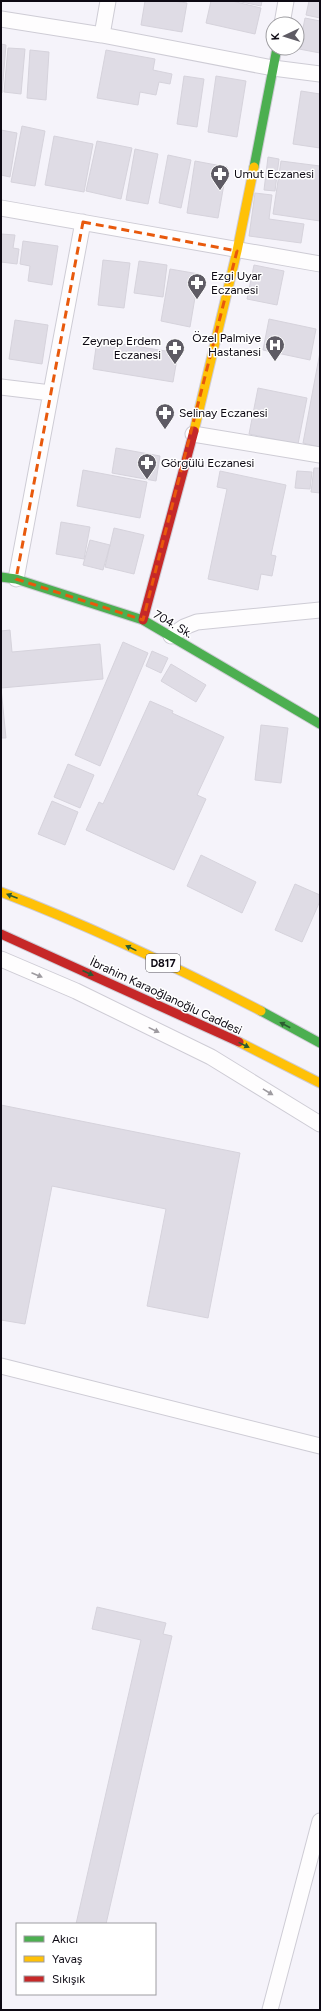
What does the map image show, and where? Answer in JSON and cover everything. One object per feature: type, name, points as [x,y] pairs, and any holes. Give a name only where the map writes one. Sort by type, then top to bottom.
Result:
[{"type":"main road","points":[[143,620],[193,434],[237,251],[275,56]]},
{"type":"main road","name":"704. Sk.","points":[[1,577],[16,579],[143,620],[320,724]]},
{"type":"main road","name":"D817","points":[[1,892],[75,921],[222,991],[320,1043]]},
{"type":"main road","name":"İbrahim Karaoğlanoğlu Caddesi","points":[[1,934],[206,1026],[320,1083]]},
{"type":"street","points":[[102,35],[108,1]]},
{"type":"street","points":[[283,16],[286,1]]},
{"type":"street","points":[[1,19],[102,35],[273,68],[320,74]]},
{"type":"street","points":[[1,208],[237,251],[320,264]]},
{"type":"street","points":[[16,579],[83,222]]},
{"type":"street","points":[[1,387],[51,393]]},
{"type":"street","points":[[193,434],[320,455]]},
{"type":"street","points":[[171,636],[184,627],[197,622],[320,610]]},
{"type":"street","points":[[1,959],[76,991],[211,1057],[320,1124]]},
{"type":"street","points":[[1,1366],[320,1446]]},
{"type":"street","points":[[270,2010],[320,1821]]},
{"type":"highlighted area","points":[[83,222],[237,251],[143,620],[16,579]]},
{"type":"building","points":[[145,1],[174,1],[187,3],[182,32],[141,25]]},
{"type":"building","points":[[211,1],[232,1],[261,8],[255,34],[206,23]]},
{"type":"building","points":[[236,1],[262,1],[261,6]]},
{"type":"building","points":[[309,1],[320,1],[320,18],[306,15]]},
{"type":"building","points":[[305,18],[320,21],[320,53],[305,50]]},
{"type":"building","points":[[1,44],[6,45],[2,93],[1,92]]},
{"type":"building","points":[[8,48],[25,49],[21,94],[4,92]]},
{"type":"building","points":[[30,50],[49,52],[46,100],[27,98]]},
{"type":"building","points":[[106,50],[155,59],[153,70],[172,74],[170,84],[159,82],[156,95],[140,92],[138,105],[97,98]]},
{"type":"building","points":[[184,76],[204,79],[197,127],[177,124]]},
{"type":"building","points":[[216,76],[246,81],[237,137],[208,132]]},
{"type":"building","points":[[301,91],[320,94],[320,148],[293,144]]},
{"type":"building","points":[[22,126],[45,131],[35,186],[11,182]]},
{"type":"building","points":[[1,130],[17,133],[10,177],[1,175]]},
{"type":"building","points":[[54,136],[93,144],[84,192],[45,185]]},
{"type":"building","points":[[97,141],[132,148],[121,199],[86,191]]},
{"type":"building","points":[[135,149],[158,154],[148,204],[126,200]]},
{"type":"building","points":[[168,155],[191,160],[181,208],[159,203]]},
{"type":"building","points":[[268,157],[279,159],[275,191],[264,190]]},
{"type":"building","points":[[195,161],[227,167],[218,218],[187,213]]},
{"type":"building","points":[[281,161],[320,166],[320,221],[273,214]]},
{"type":"building","points":[[255,193],[272,195],[269,219],[304,224],[301,243],[249,236]]},
{"type":"building","points":[[1,234],[15,235],[13,248],[19,249],[17,264],[1,262]]},
{"type":"building","points":[[23,241],[58,246],[52,285],[28,281],[30,266],[20,264]]},
{"type":"building","points":[[103,260],[130,263],[124,308],[98,305]]},
{"type":"building","points":[[139,261],[167,265],[163,297],[134,293]]},
{"type":"building","points":[[254,265],[284,271],[277,305],[247,299]]},
{"type":"building","points":[[170,269],[199,274],[190,327],[161,321]]},
{"type":"building","points":[[269,319],[316,329],[310,360],[263,350]]},
{"type":"building","points":[[15,320],[48,325],[42,364],[9,359]]},
{"type":"building","points":[[97,340],[178,353],[173,382],[93,369]]},
{"type":"building","points":[[320,352],[320,447],[303,443]]},
{"type":"building","points":[[258,388],[307,398],[298,444],[249,434]]},
{"type":"building","points":[[116,448],[160,456],[156,481],[112,473]]},
{"type":"building","points":[[314,468],[320,468],[320,493],[311,492]]},
{"type":"building","points":[[83,470],[147,482],[140,518],[77,506]]},
{"type":"building","points":[[220,471],[286,485],[271,555],[276,556],[272,576],[261,574],[258,590],[208,579],[227,489],[217,487]]},
{"type":"building","points":[[297,471],[312,472],[310,489],[295,488]]},
{"type":"building","points":[[61,522],[90,527],[84,559],[56,554]]},
{"type":"building","points":[[114,528],[144,535],[134,574],[105,567]]},
{"type":"building","points":[[90,540],[110,545],[103,570],[83,565]]},
{"type":"building","points":[[10,630],[12,652],[100,644],[103,679],[1,688],[1,631]]},
{"type":"building","points":[[123,642],[148,653],[100,766],[75,755]]},
{"type":"building","points":[[152,651],[168,658],[161,673],[146,666]]},
{"type":"building","points":[[171,664],[206,685],[196,702],[161,681]]},
{"type":"building","points":[[1,688],[6,738],[1,738]]},
{"type":"building","points":[[150,701],[224,737],[197,795],[206,799],[174,870],[86,830],[99,802],[103,804]]},
{"type":"building","points":[[261,725],[288,728],[281,783],[255,780]]},
{"type":"building","points":[[68,764],[94,775],[80,808],[54,797]]},
{"type":"building","points":[[52,801],[78,812],[65,845],[38,834]]},
{"type":"building","points":[[201,855],[256,882],[242,913],[187,886]]},
{"type":"building","points":[[295,884],[320,895],[320,901],[302,942],[275,930]]},
{"type":"building","points":[[1,1105],[240,1153],[208,1318],[147,1306],[166,1209],[52,1186],[25,1324],[1,1320]]},
{"type":"building","points":[[97,1607],[166,1623],[163,1634],[172,1636],[106,1923],[76,1923],[141,1640],[92,1629]]},
{"type":"traffic: fast","points":[[254,167],[275,56]]},
{"type":"traffic: fast","points":[[1,577],[16,579],[143,620],[320,724]]},
{"type":"traffic: fast","points":[[261,1011],[320,1043]]},
{"type":"traffic: slow","points":[[194,431],[237,251],[254,167]]},
{"type":"traffic: slow","points":[[1,892],[132,948],[261,1011]]},
{"type":"traffic: slow","points":[[239,1042],[320,1083]]},
{"type":"traffic: jam","points":[[143,620],[194,431]]},
{"type":"traffic: jam","points":[[1,934],[239,1042]]},
{"type":"place","name":"Umut Eczanesi","points":[[220,191]]},
{"type":"place","name":"Ezgi Uyar Eczanesi","points":[[197,300]]},
{"type":"place","name":"Özel Palmiye Hastanesi","points":[[275,362]]},
{"type":"place","name":"Zeynep Erdem Eczanesi","points":[[175,365]]},
{"type":"place","name":"Selinay Eczanesi","points":[[165,430]]},
{"type":"place","name":"Görgülü Eczanesi","points":[[147,480]]}]
